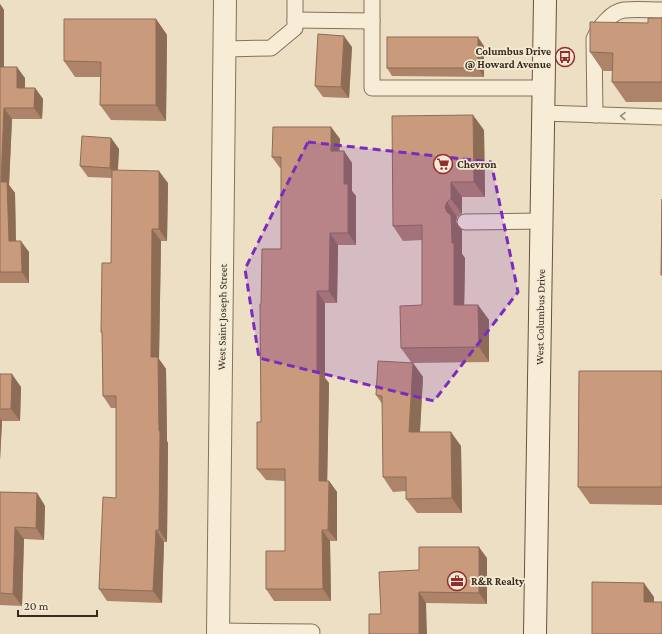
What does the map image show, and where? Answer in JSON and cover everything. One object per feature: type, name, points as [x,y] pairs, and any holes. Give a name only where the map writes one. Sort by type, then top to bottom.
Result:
[{"type":"main road","name":"West Saint Joseph Street","points":[[218,633],[225,0]]},
{"type":"main road","name":"West Columbus Drive","points":[[535,634],[545,0]]},
{"type":"lane","points":[[225,49],[271,48],[295,28],[295,0]]},
{"type":"lane","points":[[372,0],[372,88],[543,88]]},
{"type":"lane","points":[[595,115],[594,39],[596,32],[609,18],[623,10],[662,10]]},
{"type":"lane","points":[[295,20],[372,21]]},
{"type":"lane","points":[[543,113],[662,117]]},
{"type":"lane","points":[[465,222],[541,221]]},
{"type":"lane","points":[[218,633],[312,632]]},
{"type":"highlighted area","points":[[308,142],[491,162],[518,292],[434,401],[259,358],[245,269]]},
{"type":"building","points":[[648,18],[662,18],[662,82],[612,82],[613,53],[590,52],[590,22],[648,23]]},
{"type":"building","points":[[64,19],[156,19],[156,105],[100,105],[101,62],[64,61]]},
{"type":"building","points":[[318,34],[344,36],[341,87],[315,86]]},
{"type":"building","points":[[387,37],[478,37],[478,68],[387,68]]},
{"type":"building","points":[[0,67],[17,67],[17,88],[35,88],[34,108],[4,108],[1,182],[7,182],[9,241],[21,241],[22,272],[0,272]]},
{"type":"building","points":[[473,115],[474,182],[451,182],[451,199],[447,202],[445,207],[447,212],[451,215],[452,243],[454,243],[454,305],[478,305],[479,347],[401,348],[400,306],[422,305],[422,225],[393,226],[392,116]]},
{"type":"building","points":[[273,127],[331,127],[331,151],[344,151],[344,184],[348,184],[348,233],[330,233],[329,291],[317,291],[317,371],[320,372],[319,481],[329,481],[328,530],[322,530],[323,589],[266,589],[266,551],[285,551],[285,469],[257,469],[257,422],[261,422],[260,304],[262,249],[281,249],[281,157],[272,157]]},
{"type":"building","points":[[82,136],[111,138],[110,168],[80,166]]},
{"type":"building","points":[[112,170],[159,171],[159,229],[152,229],[151,357],[158,357],[160,431],[159,530],[156,530],[153,591],[99,589],[103,497],[116,498],[116,396],[103,396],[101,332],[102,263],[111,263]]},
{"type":"building","points":[[662,199],[662,275],[661,275]]},
{"type":"building","points":[[378,361],[413,363],[409,432],[451,432],[452,498],[406,499],[406,477],[383,477],[382,396],[376,395]]},
{"type":"building","points":[[579,371],[662,371],[662,487],[578,487]]},
{"type":"building","points":[[0,374],[12,374],[11,409],[0,409]]},
{"type":"building","points":[[0,492],[37,493],[36,528],[15,527],[13,594],[0,593]]},
{"type":"building","points":[[419,547],[479,547],[479,593],[419,592],[419,634],[369,634],[369,614],[381,614],[379,572],[419,570]]},
{"type":"building","points":[[592,582],[644,583],[644,602],[662,602],[662,634],[592,634]]},
{"type":"place","name":"Columbus Drive @ Howard Avenue","points":[[565,57]]},
{"type":"place","name":"Chevron","points":[[443,164]]},
{"type":"place","name":"R&R Realty","points":[[457,581]]}]
